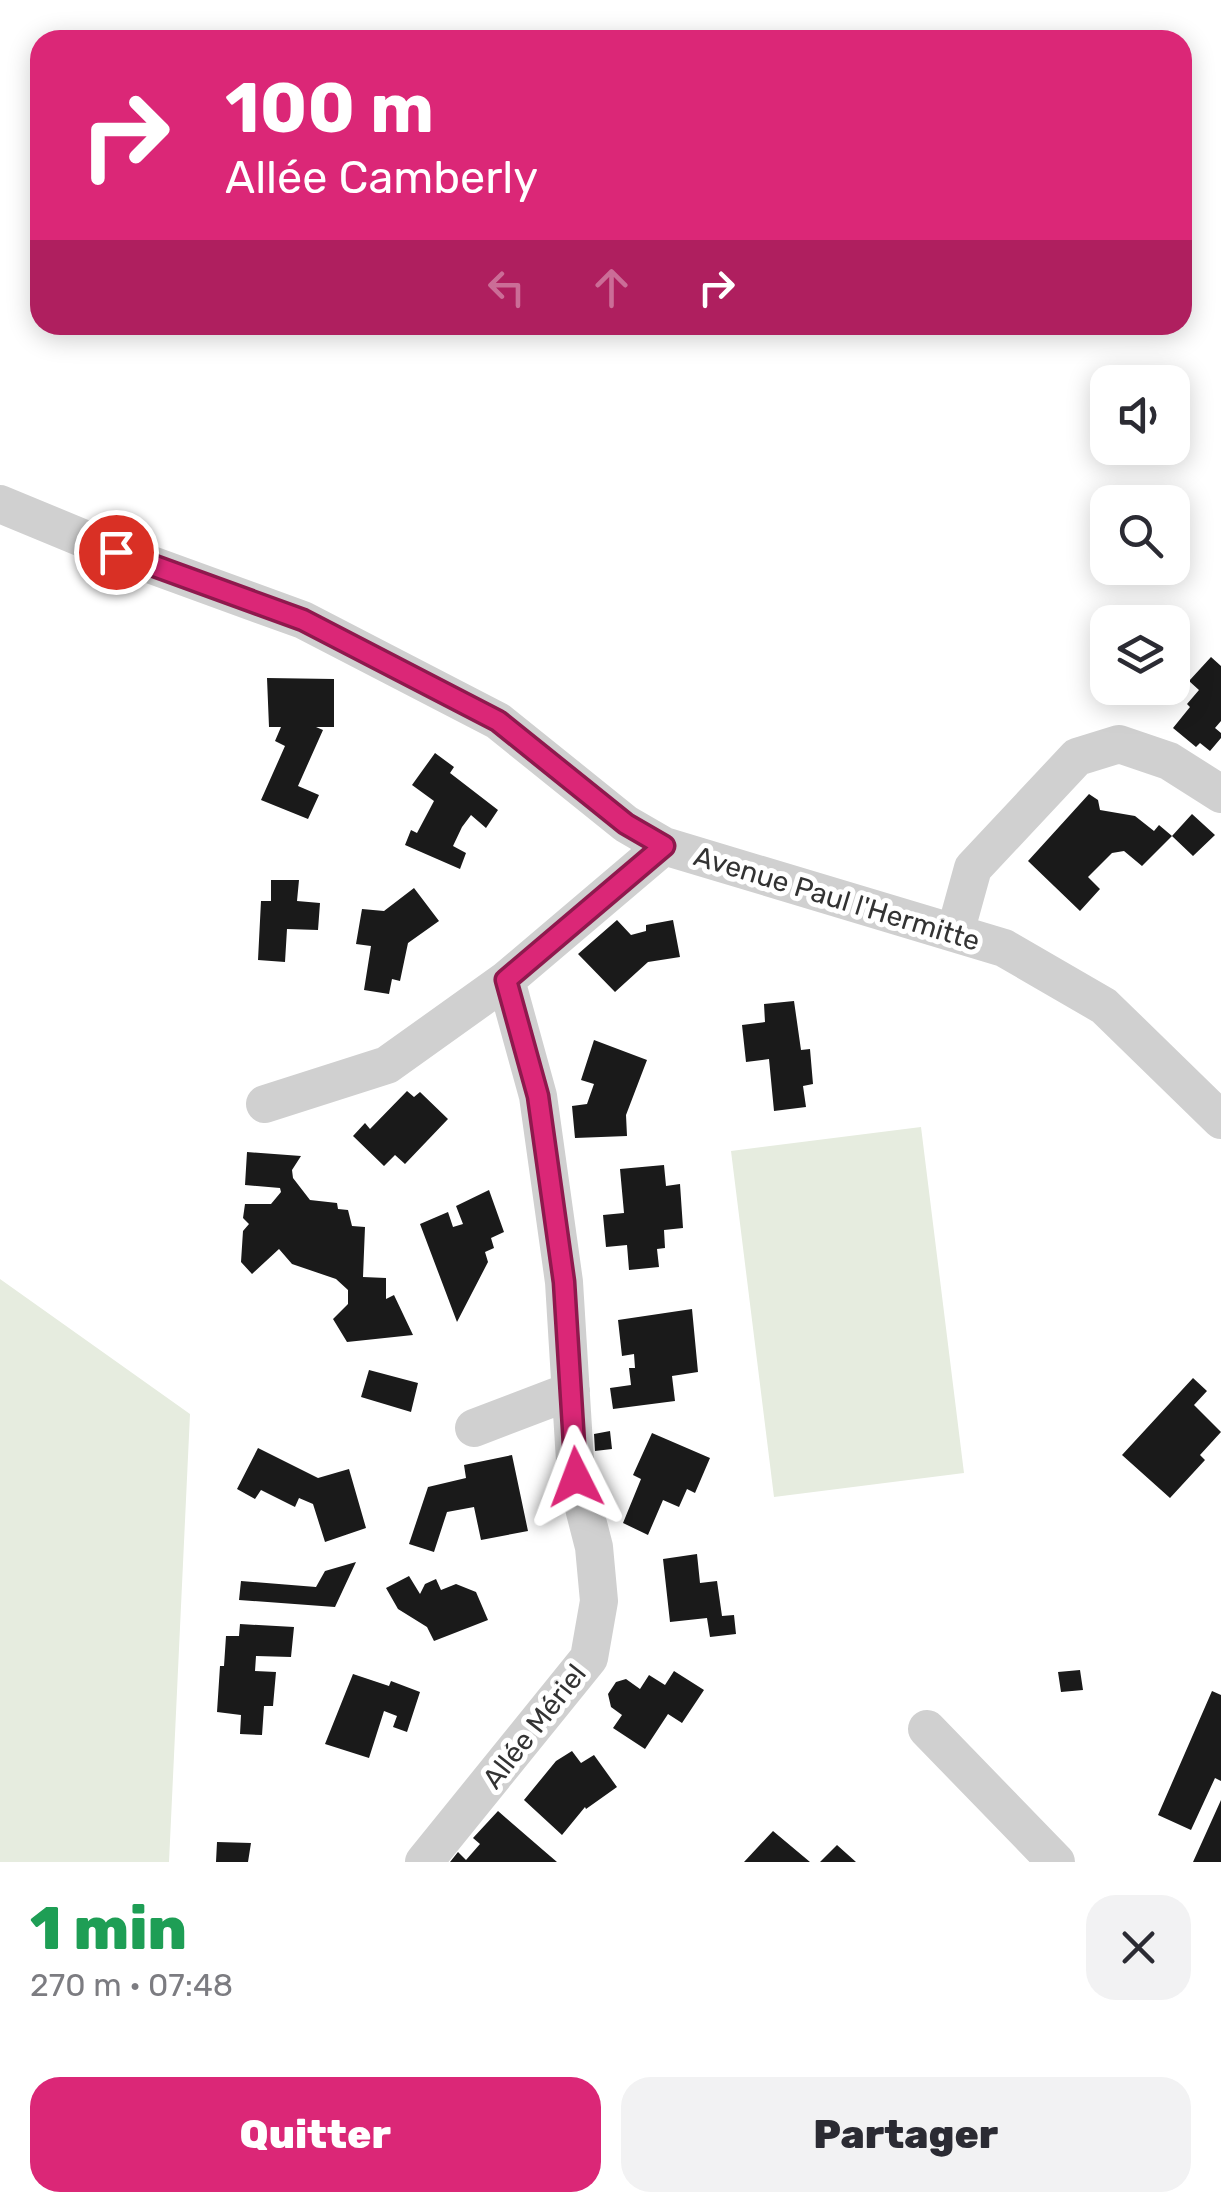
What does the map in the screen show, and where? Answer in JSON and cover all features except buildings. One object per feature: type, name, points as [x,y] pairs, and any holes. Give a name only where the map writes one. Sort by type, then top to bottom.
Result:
[{"type":"street","name":"Avenue Paul l'Hermitte","points":[[0,504],[116,552],[303,620],[498,721],[626,824],[664,846],[1004,948],[1104,1006],[1221,1120]]},
{"type":"street","points":[[955,934],[973,868],[1077,756],[1119,744],[1169,761],[1221,794]]},
{"type":"street","points":[[265,1104],[387,1065],[506,980],[664,846]]},
{"type":"street","name":"Allée Mériel","points":[[424,1862],[589,1658],[599,1602],[594,1548],[576,1477],[564,1282],[538,1096],[506,980]]},
{"type":"street","points":[[474,1428],[571,1391]]},
{"type":"street","points":[[927,1728],[1056,1862]]},
{"type":"shaded area","points":[[921,1127],[964,1473],[774,1497],[731,1151]]},
{"type":"shaded area","points":[[0,1279],[190,1414],[169,1862],[0,1862]]},
{"type":"route","points":[[116,552],[303,620],[498,721],[626,824],[664,846],[506,980],[538,1096],[564,1282],[576,1477]]}]
